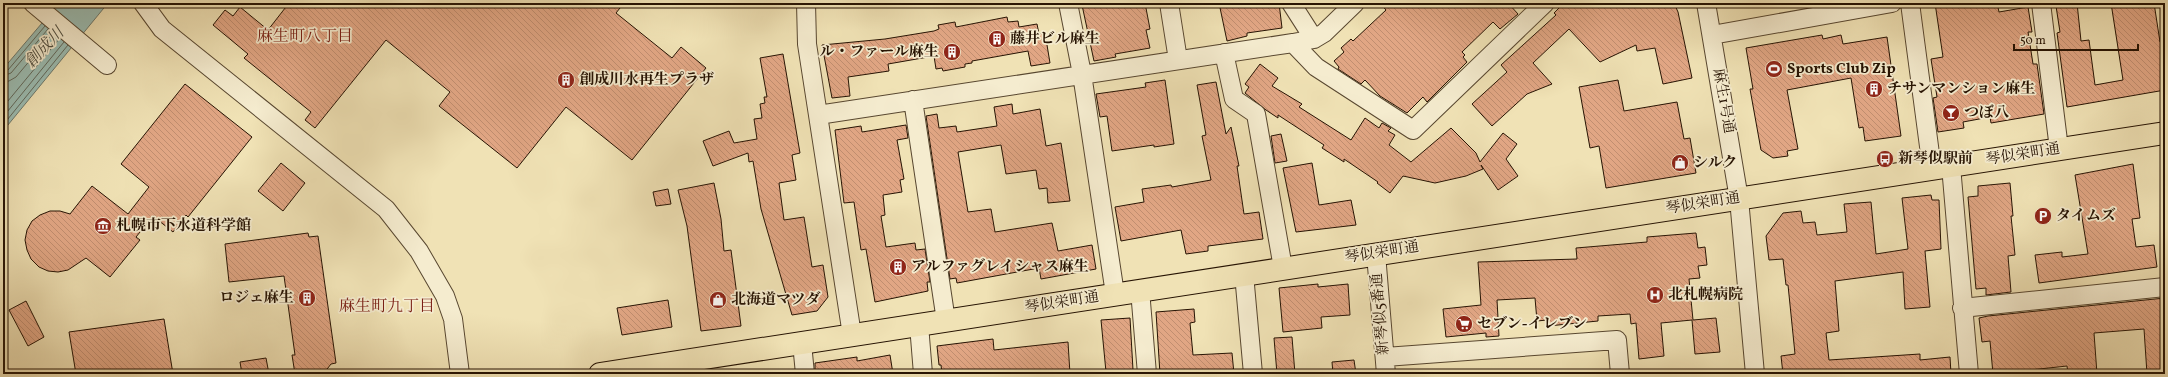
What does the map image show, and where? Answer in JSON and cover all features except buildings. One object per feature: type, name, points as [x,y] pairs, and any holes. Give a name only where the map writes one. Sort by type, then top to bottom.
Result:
[{"type":"main road","name":"琴似栄町通","points":[[600,374],[693,367],[802,343],[852,335],[2165,133]]},
{"type":"street","points":[[143,3],[162,29],[386,209],[404,229],[419,251],[445,296],[453,319],[460,374]]},
{"type":"street","points":[[806,3],[807,44],[852,335]]},
{"type":"street","points":[[1169,3],[1178,60]]},
{"type":"street","points":[[1291,3],[1314,39]]},
{"type":"street","points":[[818,115],[1314,39],[1324,33],[1355,3]]},
{"type":"street","name":"麻生1号通","points":[[1706,3],[1739,199],[1755,374]]},
{"type":"street","points":[[1712,35],[1892,3]]},
{"type":"street","points":[[1910,3],[1942,167],[1962,308],[1969,374]]},
{"type":"street","points":[[2041,3],[2059,149]]},
{"type":"street","points":[[1292,43],[1316,67],[1413,130],[1543,4]]},
{"type":"street","points":[[1068,5],[1082,74],[1115,294]]},
{"type":"street","points":[[39,8],[107,65]]},
{"type":"street","points":[[1224,54],[1234,98],[1256,114],[1283,268]]},
{"type":"street","points":[[913,100],[946,321]]},
{"type":"street","name":"新琴似5番通","points":[[1376,254],[1385,365]]},
{"type":"street","points":[[1244,274],[1253,374]]},
{"type":"street","points":[[1962,308],[2165,287]]},
{"type":"street","points":[[1140,290],[1147,374]]},
{"type":"street","points":[[919,325],[923,374]]},
{"type":"street","points":[[1385,365],[1617,340],[1620,374]]},
{"type":"street","points":[[802,343],[805,374]]},
{"type":"water","name":"創成川","points":[[59,3],[108,3],[3,131],[3,69]]},
{"type":"place","name":"藤井ビル麻生","points":[[997,39]]},
{"type":"place","name":"ル・ファール麻生","points":[[952,52]]},
{"type":"place","name":"Sports Club Zip","points":[[1774,69]]},
{"type":"place","name":"創成川水再生プラザ","points":[[566,80]]},
{"type":"place","name":"チサンマンション麻生","points":[[1874,89]]},
{"type":"place","name":"つぼ八","points":[[1951,113]]},
{"type":"place","name":"新琴似駅前","points":[[1885,159]]},
{"type":"place","name":"シルク","points":[[1680,163]]},
{"type":"place","name":"タイムズ","points":[[2043,216]]},
{"type":"place","name":"札幌市下水道科学館","points":[[103,226]]},
{"type":"place","name":"アルファグレイシャス麻生","points":[[898,267]]},
{"type":"place","name":"北札幌病院","points":[[1655,295]]},
{"type":"place","name":"ロジェ麻生","points":[[307,298]]},
{"type":"place","name":"北海道マツダ","points":[[718,300]]},
{"type":"place","name":"セブン-イレブン","points":[[1464,324]]},
{"type":"district","name":"麻生町八丁目","points":[[305,37]]},
{"type":"district","name":"麻生町九丁目","points":[[387,307]]}]
